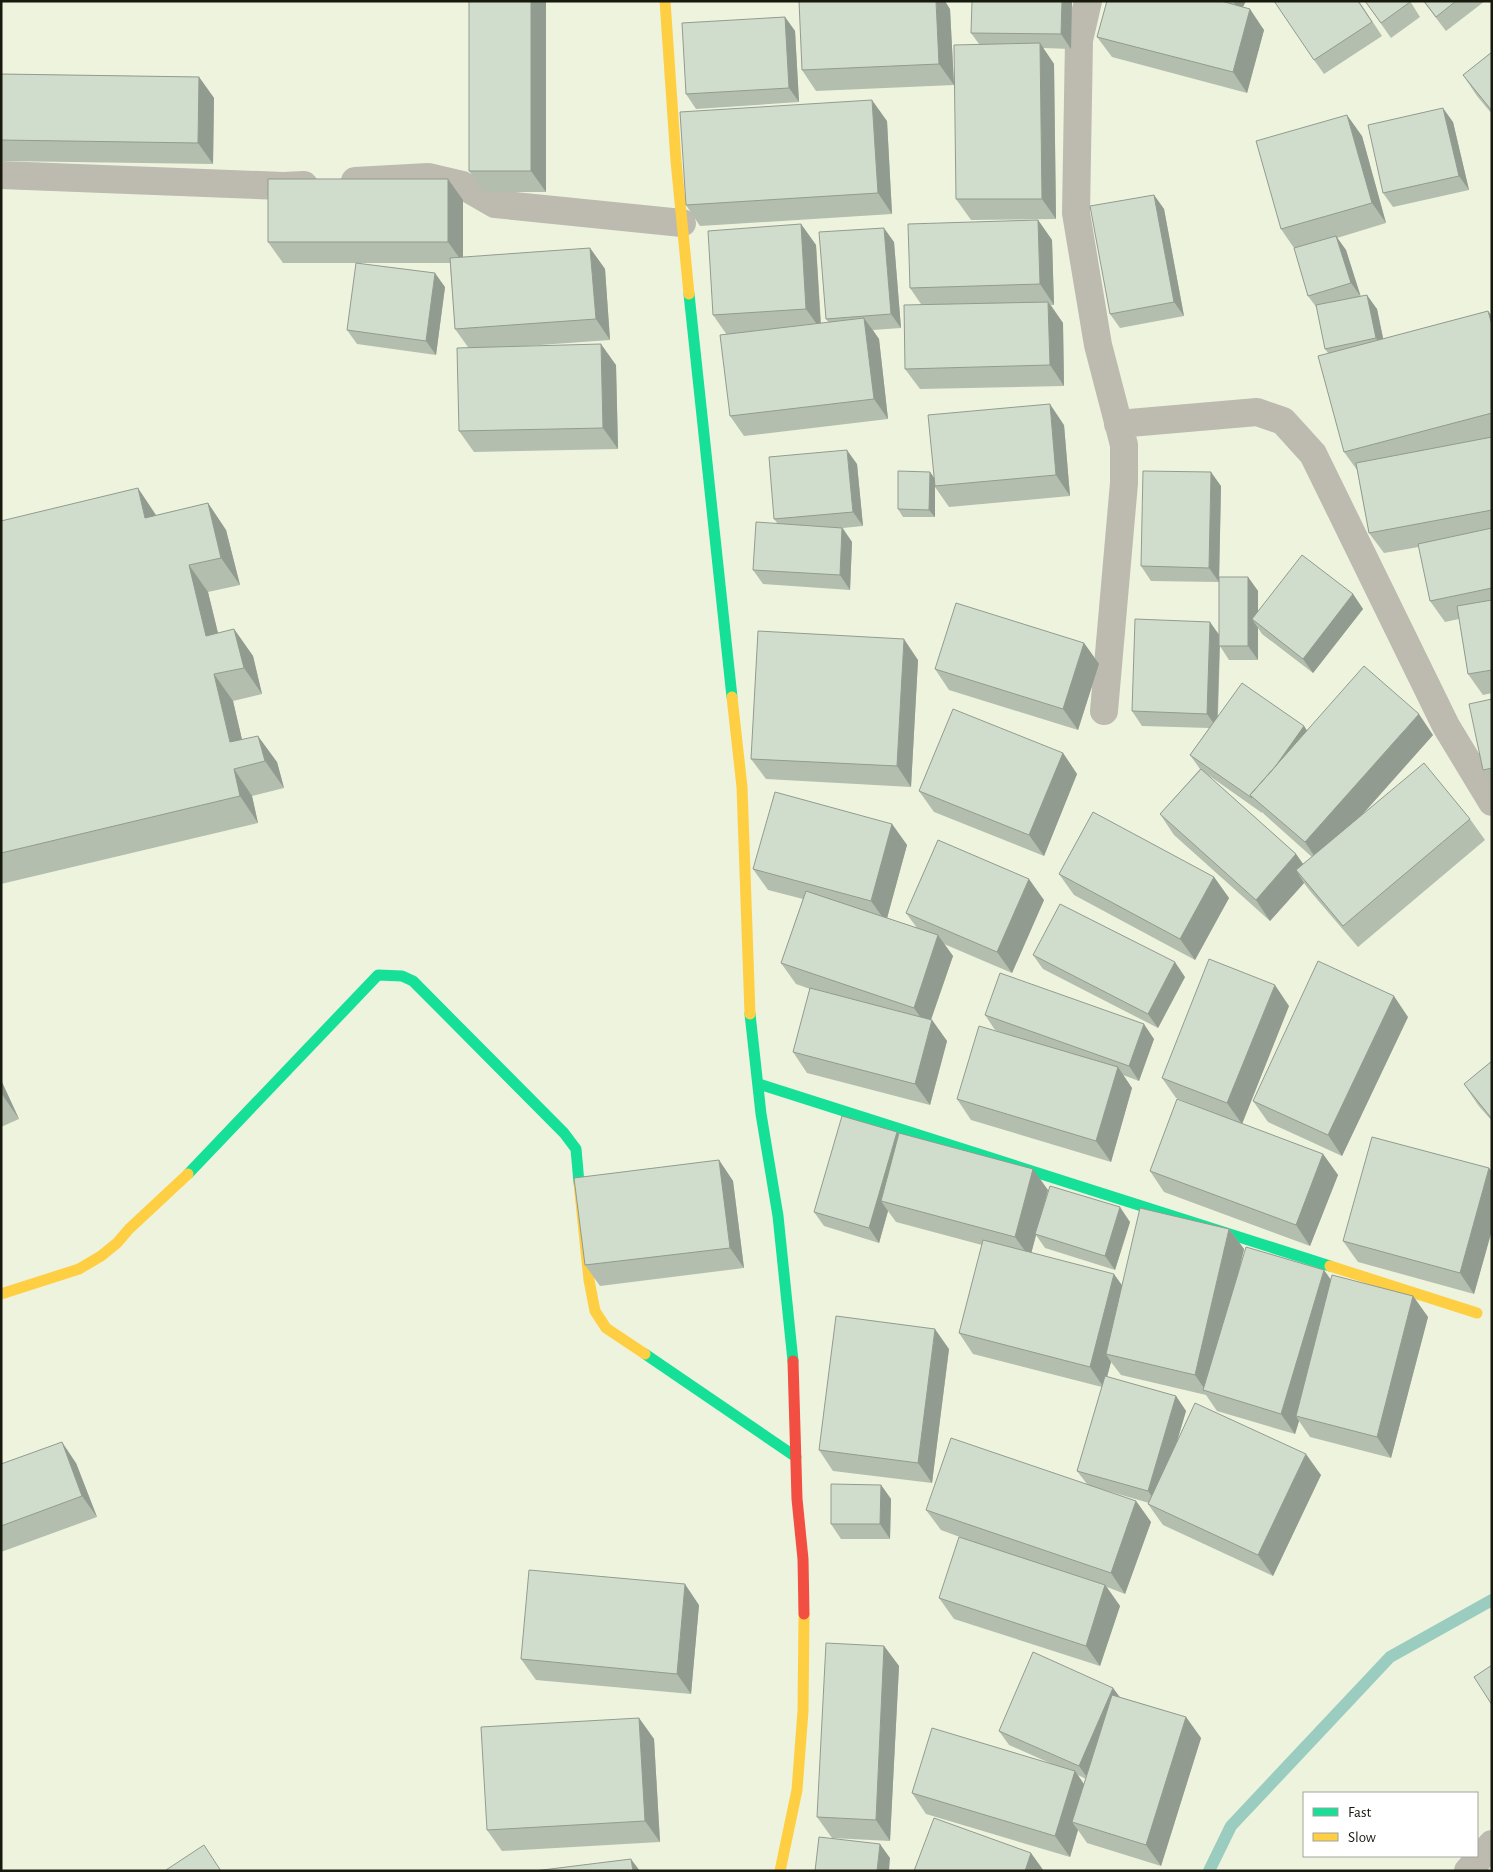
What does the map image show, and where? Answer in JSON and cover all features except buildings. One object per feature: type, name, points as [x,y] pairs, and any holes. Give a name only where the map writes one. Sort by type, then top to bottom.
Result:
[{"type":"street","points":[[665,1],[676,161],[695,358],[742,787],[749,1002],[761,1114],[778,1216],[792,1354],[805,1624],[803,1711],[797,1790],[780,1871]]},
{"type":"street","points":[[1088,1],[1079,40],[1076,213],[1098,345],[1124,445],[1124,483],[1104,711]]},
{"type":"street","points":[[1,175],[283,186],[428,176],[462,185],[495,204],[682,224]]},
{"type":"street","points":[[1118,424],[1257,412],[1283,422],[1313,454],[1446,726],[1492,802]]},
{"type":"street","points":[[1,1294],[79,1269],[101,1256],[178,1184],[378,975],[402,976],[413,981],[564,1133],[576,1149],[589,1280],[595,1311],[606,1328],[796,1457]]},
{"type":"street","points":[[758,1084],[1477,1313]]},
{"type":"street","points":[[1468,1871],[1492,1844]]},
{"type":"waterway","points":[[1209,1871],[1231,1826],[1390,1657],[1492,1600]]},
{"type":"traffic: fast","points":[[689,294],[732,697]]},
{"type":"traffic: fast","points":[[188,1174],[378,975],[402,976],[413,981],[564,1133],[576,1149],[579,1183]]},
{"type":"traffic: fast","points":[[750,1014],[761,1114],[778,1216],[793,1361]]},
{"type":"traffic: fast","points":[[759,1084],[1330,1266]]},
{"type":"traffic: fast","points":[[645,1354],[796,1457]]},
{"type":"traffic: slow","points":[[665,1],[676,161],[689,294]]},
{"type":"traffic: slow","points":[[732,697],[742,787],[750,1014]]},
{"type":"traffic: slow","points":[[1,1294],[79,1269],[101,1256],[117,1243],[129,1229],[188,1174]]},
{"type":"traffic: slow","points":[[579,1183],[589,1280],[595,1311],[606,1328],[645,1354]]},
{"type":"traffic: slow","points":[[1330,1266],[1477,1313]]},
{"type":"traffic: slow","points":[[780,1871],[797,1790],[803,1711],[804,1614]]},
{"type":"traffic: jam","points":[[793,1361],[797,1499],[803,1559],[804,1614]]}]
